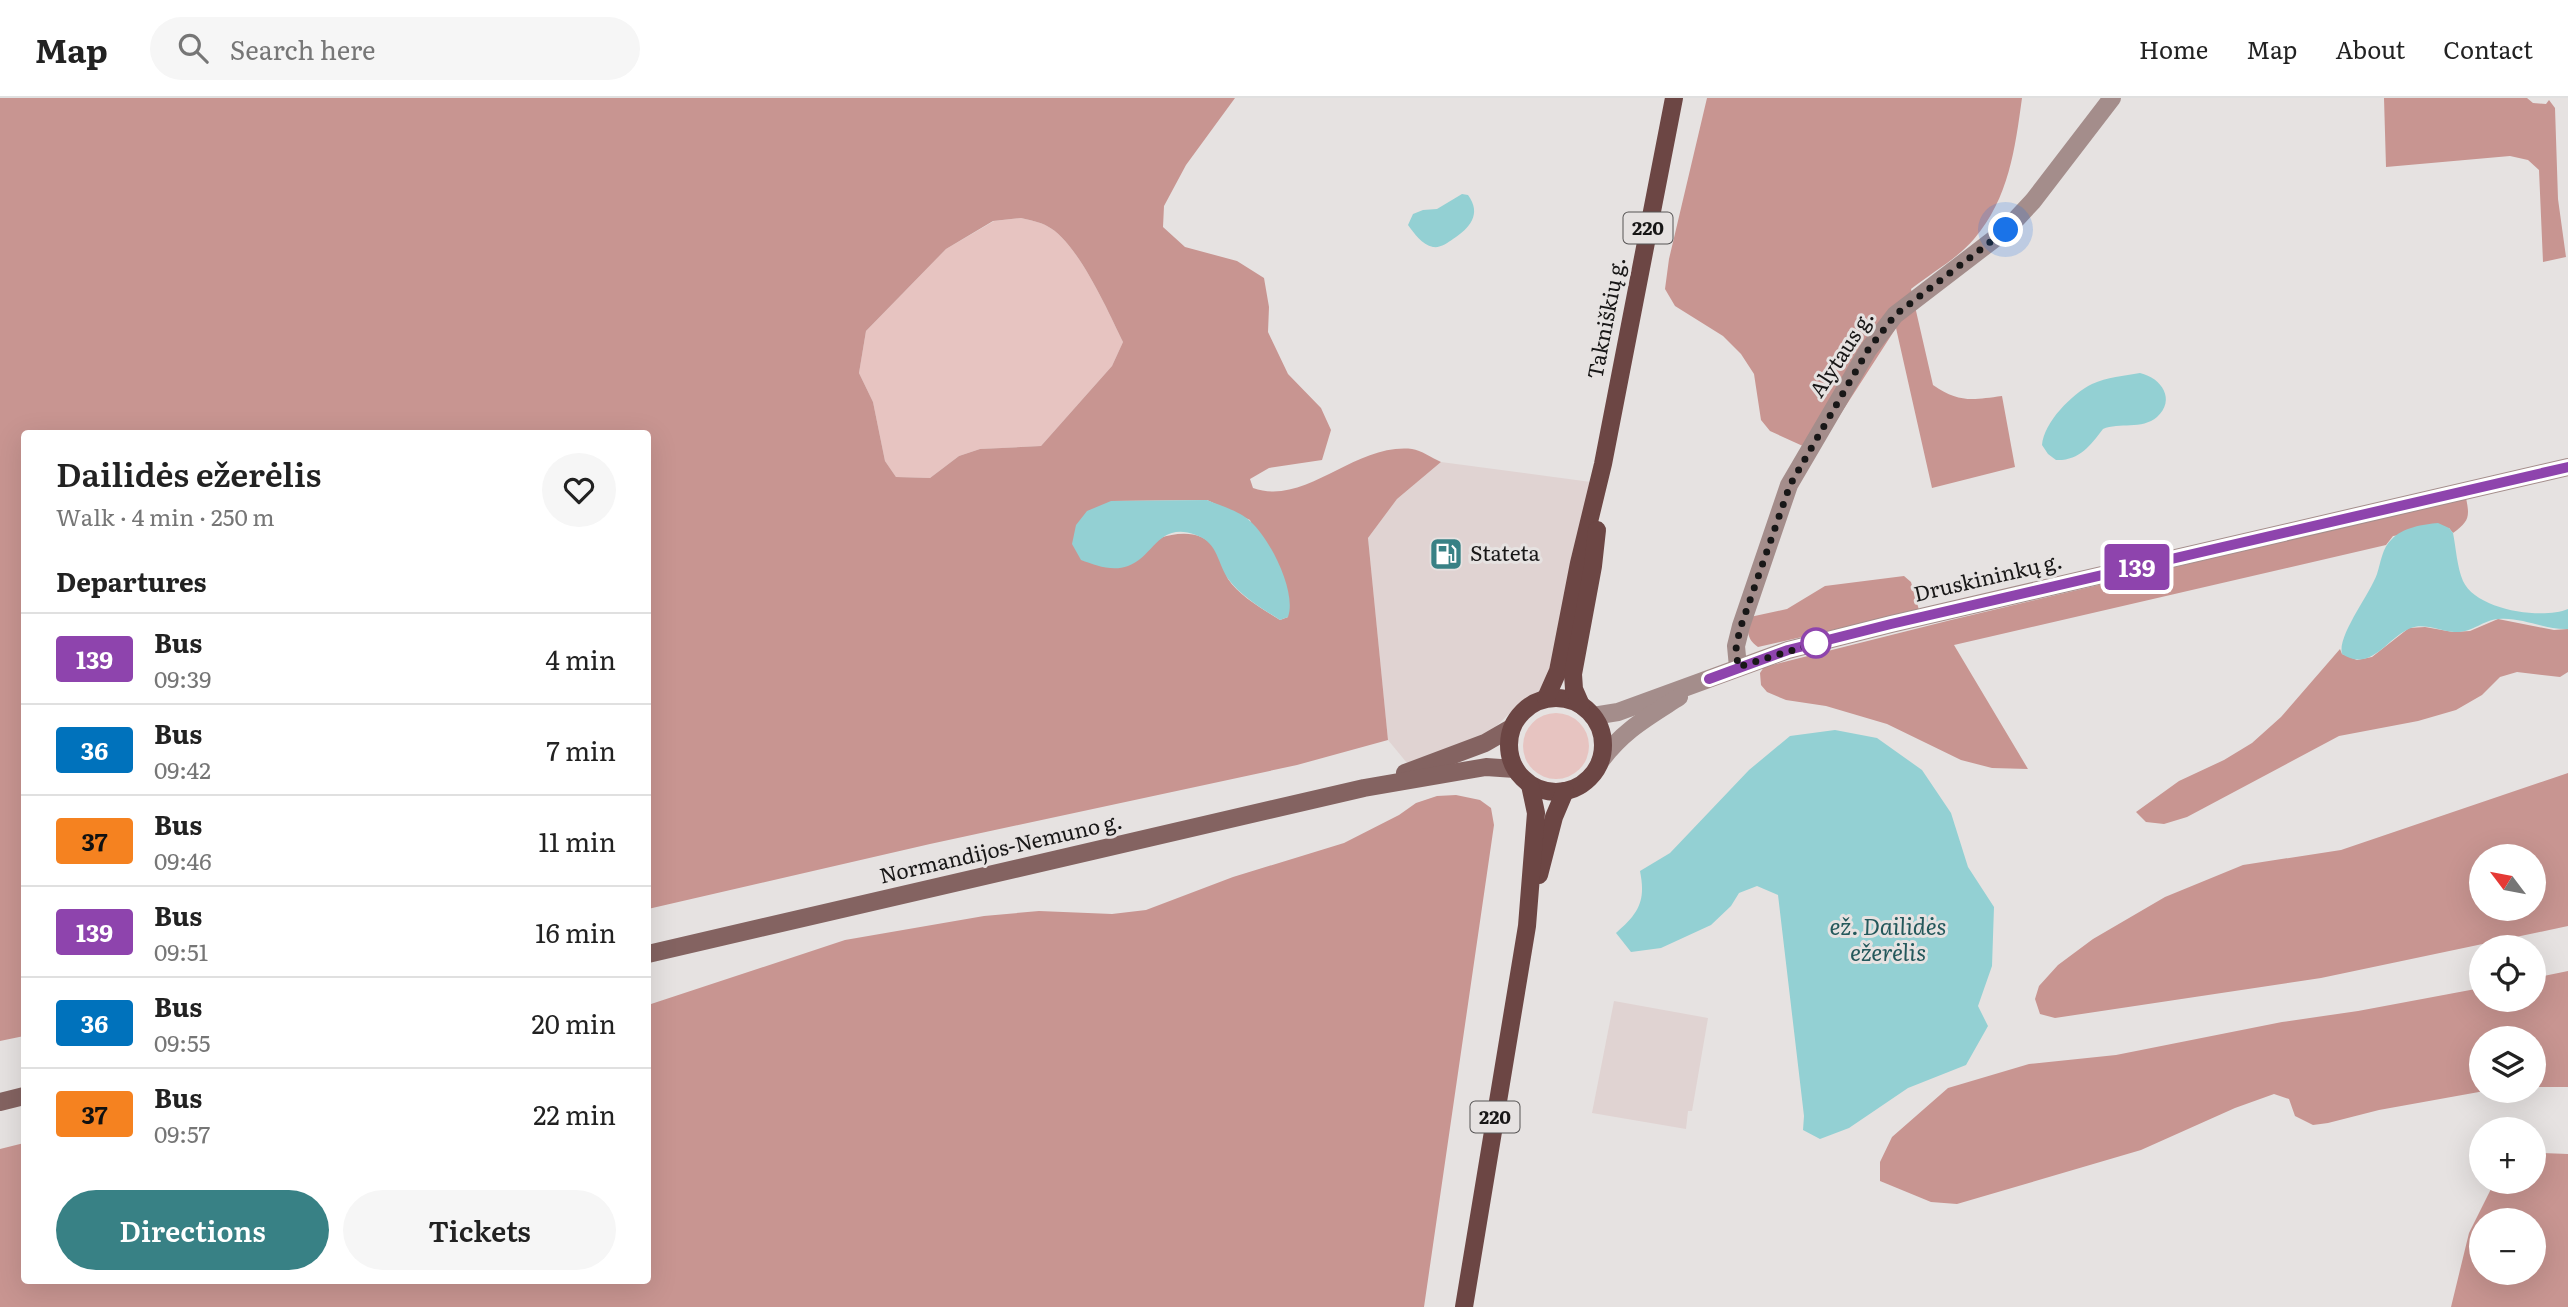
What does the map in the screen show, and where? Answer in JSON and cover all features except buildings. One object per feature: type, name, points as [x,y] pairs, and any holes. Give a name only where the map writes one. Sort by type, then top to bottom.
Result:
[{"type":"main road","name":"Takniškių g.","points":[[1603,464],[1674,98]]},
{"type":"main road","name":"220","points":[[1546,698],[1558,671],[1579,564],[1603,464]]},
{"type":"main road","name":"220","points":[[1600,762],[1603,746],[1601,730],[1574,689],[1573,674],[1593,566],[1603,464]]},
{"type":"main road","points":[[1587,710],[1564,698],[1546,698],[1531,704],[1519,715],[1511,728],[1508,749],[1515,769],[1530,785],[1547,792],[1565,791],[1580,786],[1592,775],[1600,762]]},
{"type":"main road","name":"Normandijos-Nemuno g.","points":[[1364,788],[1485,743],[1511,728]]},
{"type":"main road","name":"Normandijos-Nemuno g.","points":[[651,953],[1364,788],[1486,767],[1515,769]]},
{"type":"main road","name":"220","points":[[1527,926],[1536,813],[1530,785]]},
{"type":"main road","name":"220","points":[[1464,1307],[1527,926],[1554,817],[1565,791]]},
{"type":"main road","points":[[0,1102],[21,1098]]},
{"type":"street","name":"Alytaus g.","points":[[1738,667],[1736,646],[1741,626],[1790,485],[1868,350],[1895,315],[2006,230],[2033,201],[2112,98]]},
{"type":"street","name":"Druskininkų g.","points":[[1709,679],[1788,650],[1891,624],[2568,467]]},
{"type":"street","points":[[1587,710],[1618,712],[1709,679]]},
{"type":"street","points":[[1600,762],[1628,730],[1709,679]]},
{"type":"shaded area","points":[[0,98],[1235,98],[1186,165],[1164,206],[1163,227],[1185,247],[1237,261],[1264,278],[1269,307],[1268,332],[1288,374],[1321,408],[1331,430],[1322,460],[1269,468],[1250,479],[1253,488],[1273,492],[1292,489],[1370,455],[1391,450],[1412,449],[1441,462],[1397,499],[1368,538],[1388,740],[1297,765],[930,844],[651,908],[651,430],[21,430],[21,1037],[0,1041]],"holes":[[[1021,218],[1034,221],[1058,234],[1069,246],[1100,296],[1123,342],[1112,366],[1041,446],[980,449],[959,456],[930,478],[896,477],[885,461],[873,402],[859,373],[866,331],[946,249],[993,221]],[[1207,500],[1250,520],[1288,617],[1280,620],[1238,591],[1228,579],[1215,549],[1204,538],[1190,534],[1160,538],[1111,501]]]},
{"type":"shaded area","points":[[1707,98],[2022,98],[2003,190],[1986,223],[1960,253],[1911,289],[1933,385],[1951,395],[1966,399],[2002,396],[2015,467],[1932,488],[1896,328],[1816,452],[1770,431],[1761,420],[1754,374],[1741,354],[1723,336],[1675,306],[1665,289],[1669,259]]},
{"type":"shaded area","points":[[2384,98],[2527,98],[2533,103],[2546,104],[2549,100],[2555,108],[2558,199],[2566,257],[2543,262],[2539,170],[2528,160],[2510,156],[2386,167]]},
{"type":"shaded area","points":[[1021,218],[1044,225],[1058,234],[1080,261],[1123,342],[1112,366],[1041,446],[980,449],[959,456],[930,478],[896,477],[885,461],[873,402],[859,373],[866,331],[946,249],[994,221]]},
{"type":"shaded area","points":[[1441,462],[1591,482],[1556,666],[1542,689],[1516,707],[1485,737],[1407,763],[1388,740],[1368,538],[1397,499]]},
{"type":"shaded area","points":[[2466,498],[2467,518],[2453,533],[2449,528],[2393,536],[2386,545],[1954,645],[2028,769],[1992,768],[1961,760],[1887,724],[1826,706],[1786,700],[1767,692],[1761,685],[1760,673],[1764,667]]},
{"type":"shaded area","points":[[1904,576],[1911,582],[1919,610],[1758,647],[1749,637],[1750,617],[1787,609],[1825,586]]},
{"type":"shaded area","points":[[2498,619],[2554,630],[2568,629],[2568,672],[2560,677],[2517,672],[2500,677],[2482,695],[2456,710],[2418,721],[2339,736],[2187,817],[2164,824],[2146,822],[2136,812],[2179,781],[2224,760],[2252,743],[2281,717],[2340,649],[2342,654],[2357,660],[2372,657],[2409,628],[2470,631]]},
{"type":"shaded area","points":[[1549,713],[1563,713],[1575,718],[1584,727],[1589,746],[1587,759],[1580,770],[1563,779],[1549,779],[1537,774],[1528,765],[1523,753],[1523,739],[1528,727],[1537,718]]},
{"type":"shaded area","points":[[2568,773],[2568,926],[2525,935],[2469,935],[2469,947],[2321,978],[2055,1018],[2040,1014],[2035,999],[2039,986],[2058,965],[2093,939],[2165,897],[2243,865],[2341,850]]},
{"type":"shaded area","points":[[1456,795],[1480,800],[1491,808],[1494,825],[1424,1307],[0,1307],[0,1149],[21,1144],[21,1284],[651,1284],[651,1004],[845,940],[984,916],[1039,911],[1112,914],[1146,910],[1233,877],[1344,843],[1399,815],[1416,803],[1437,796]]},
{"type":"shaded area","points":[[2568,971],[2568,1087],[2546,1087],[2546,1026],[2469,1026],[2469,1094],[2313,1125],[2295,1116],[2289,1099],[2274,1094],[2235,1108],[2141,1150],[1957,1204],[1931,1202],[1880,1181],[1880,1162],[1892,1137],[1948,1088],[2029,1064],[2116,1055],[2282,1022],[2469,990],[2469,1012],[2546,1012],[2546,976]]},
{"type":"shaded area","points":[[1614,1001],[1708,1018],[1692,1111],[1688,1111],[1686,1129],[1592,1113]]},
{"type":"shaded area","points":[[2546,1153],[2568,1154],[2568,1307],[2451,1307],[2469,1233],[2469,1285],[2546,1285],[2546,1208],[2482,1208],[2488,1194],[2546,1194]]},
{"type":"water","points":[[1462,194],[1468,195],[1474,214],[1469,225],[1446,244],[1436,247],[1425,244],[1408,225],[1413,214],[1437,209]]},
{"type":"water","points":[[2140,373],[2155,380],[2164,390],[2165,404],[2157,417],[2138,425],[2103,429],[2088,447],[2071,458],[2056,460],[2048,454],[2042,445],[2044,436],[2053,418],[2068,402],[2098,382]]},
{"type":"water","points":[[1207,500],[1247,518],[1266,540],[1280,566],[1289,594],[1288,617],[1280,620],[1240,592],[1225,574],[1209,543],[1196,535],[1183,532],[1165,536],[1137,562],[1116,568],[1081,560],[1072,544],[1076,525],[1087,511],[1111,501]]},
{"type":"water","points":[[2438,523],[2453,533],[2461,576],[2470,591],[2495,606],[2527,613],[2568,609],[2568,629],[2508,619],[2493,620],[2461,632],[2416,627],[2402,632],[2371,656],[2353,659],[2342,654],[2344,637],[2377,574],[2389,543],[2407,529]]},
{"type":"water","name":"ež. Dailidės ežerėlis","points":[[1835,730],[1877,738],[1922,770],[1951,813],[1968,867],[1994,907],[1992,966],[1978,1006],[1988,1026],[1966,1065],[1908,1088],[1849,1128],[1820,1139],[1803,1130],[1804,1116],[1778,895],[1757,886],[1739,893],[1731,906],[1711,925],[1661,948],[1631,952],[1616,933],[1639,906],[1642,891],[1640,871],[1670,853],[1749,770],[1790,736]]},
{"type":"bus line","name":"139","points":[[1709,679],[1788,650],[1891,624],[2568,467]]},
{"type":"place","name":"Stateta","points":[[1446,554]]},
{"type":"route","points":[[1816,643],[1738,667],[1736,646],[1741,626],[1790,485],[1836,401],[1868,350],[1895,315],[2006,230]]}]
